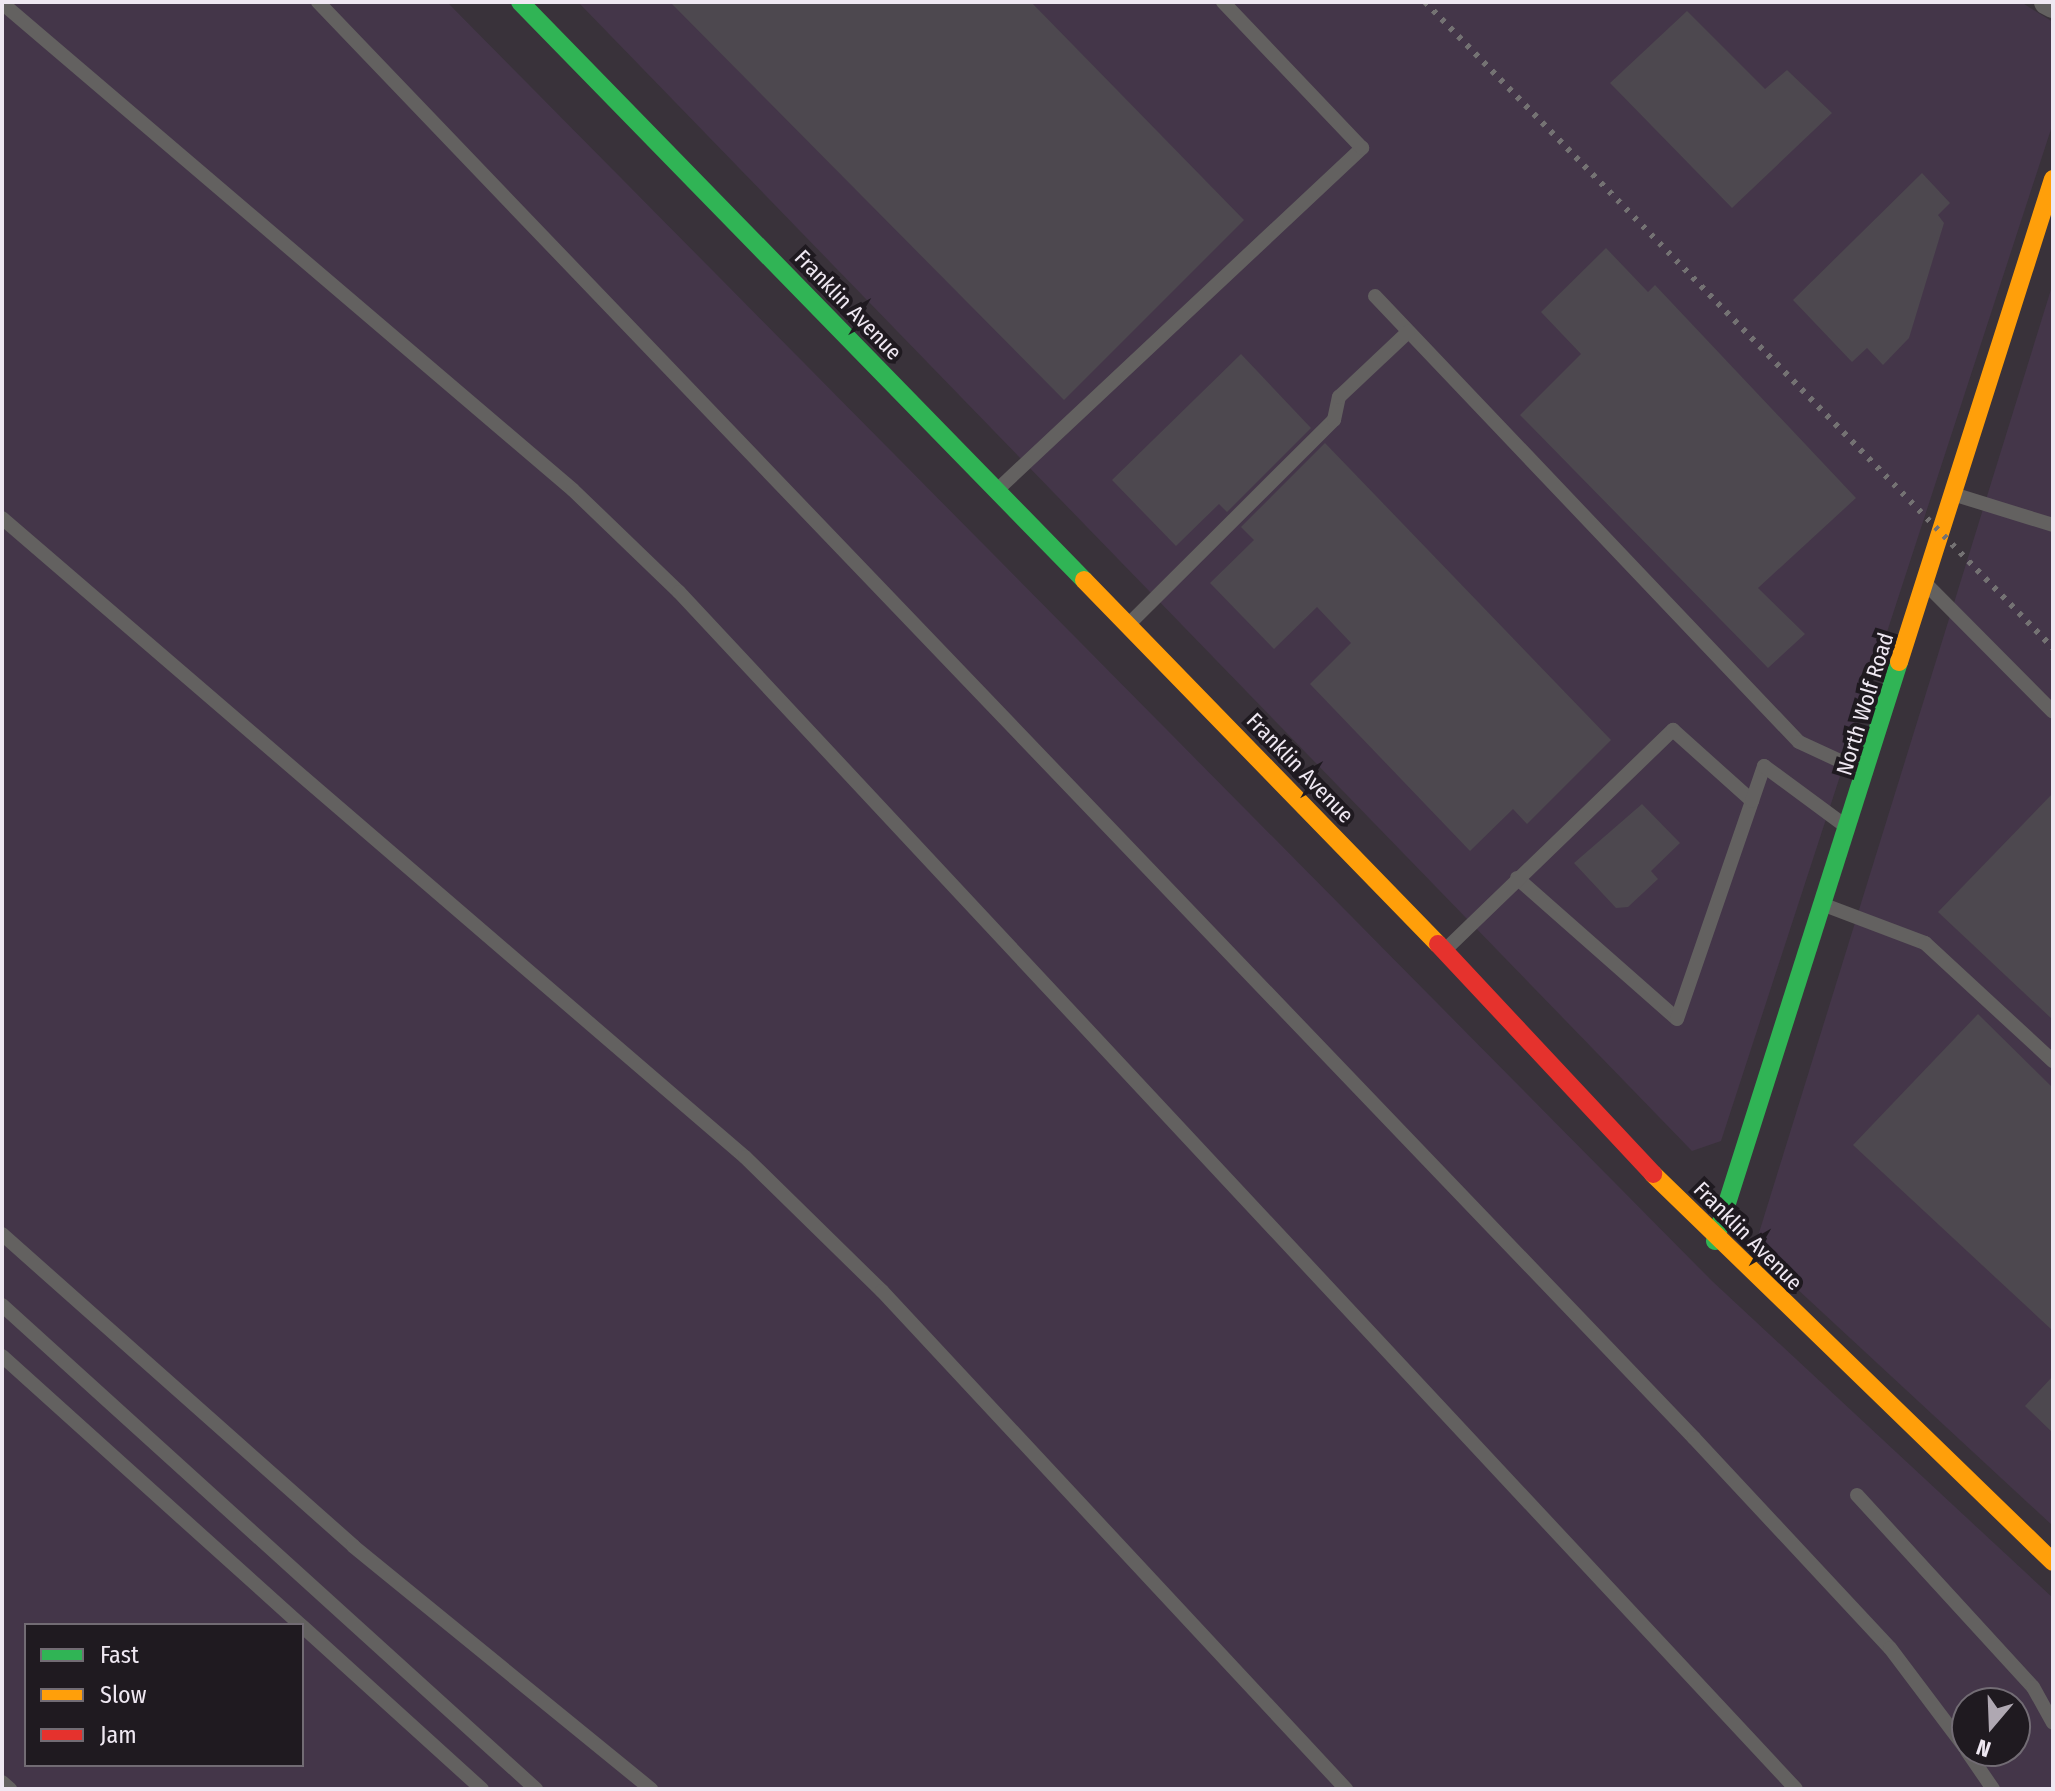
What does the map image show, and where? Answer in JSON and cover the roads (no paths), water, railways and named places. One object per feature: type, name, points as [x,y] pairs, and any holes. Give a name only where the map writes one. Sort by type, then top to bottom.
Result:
[{"type":"main road","name":"Franklin Avenue","points":[[520,2],[1445,951],[1715,1241],[2053,1562]]},
{"type":"main road","name":"North Wolf Road","points":[[1715,1241],[1827,906],[2053,179]]},
{"type":"street","points":[[2047,2],[2053,5]]},
{"type":"lane","points":[[318,2],[1705,1450],[1890,1648],[1951,1730]]},
{"type":"lane","points":[[996,491],[1362,148],[1223,2]]},
{"type":"lane","points":[[2,3],[573,490],[679,592],[1796,1789]]},
{"type":"lane","points":[[1375,296],[1799,742],[1868,774]]},
{"type":"lane","points":[[1127,626],[1334,420],[1339,397],[1408,332]]},
{"type":"lane","points":[[1956,495],[2053,525]]},
{"type":"lane","points":[[2,518],[745,1157],[882,1291],[1346,1789]]},
{"type":"lane","points":[[1927,585],[2053,712]]},
{"type":"lane","points":[[1445,951],[1673,730],[1752,801]]},
{"type":"lane","points":[[1517,878],[1677,1019],[1764,766],[1851,829]]},
{"type":"lane","points":[[1827,906],[1925,943],[2053,1061]]},
{"type":"lane","points":[[2,1234],[353,1546],[651,1789]]},
{"type":"lane","points":[[2,1305],[536,1789]]},
{"type":"lane","points":[[2,1356],[298,1623]]},
{"type":"lane","points":[[1857,1495],[2033,1687],[2053,1723]]},
{"type":"lane","points":[[304,1629],[482,1789]]},
{"type":"lane","points":[[1978,1767],[1993,1789]]},
{"type":"lane","points":[[2,1782],[10,1789]]},
{"type":"railway","points":[[1425,2],[2053,648]]}]
